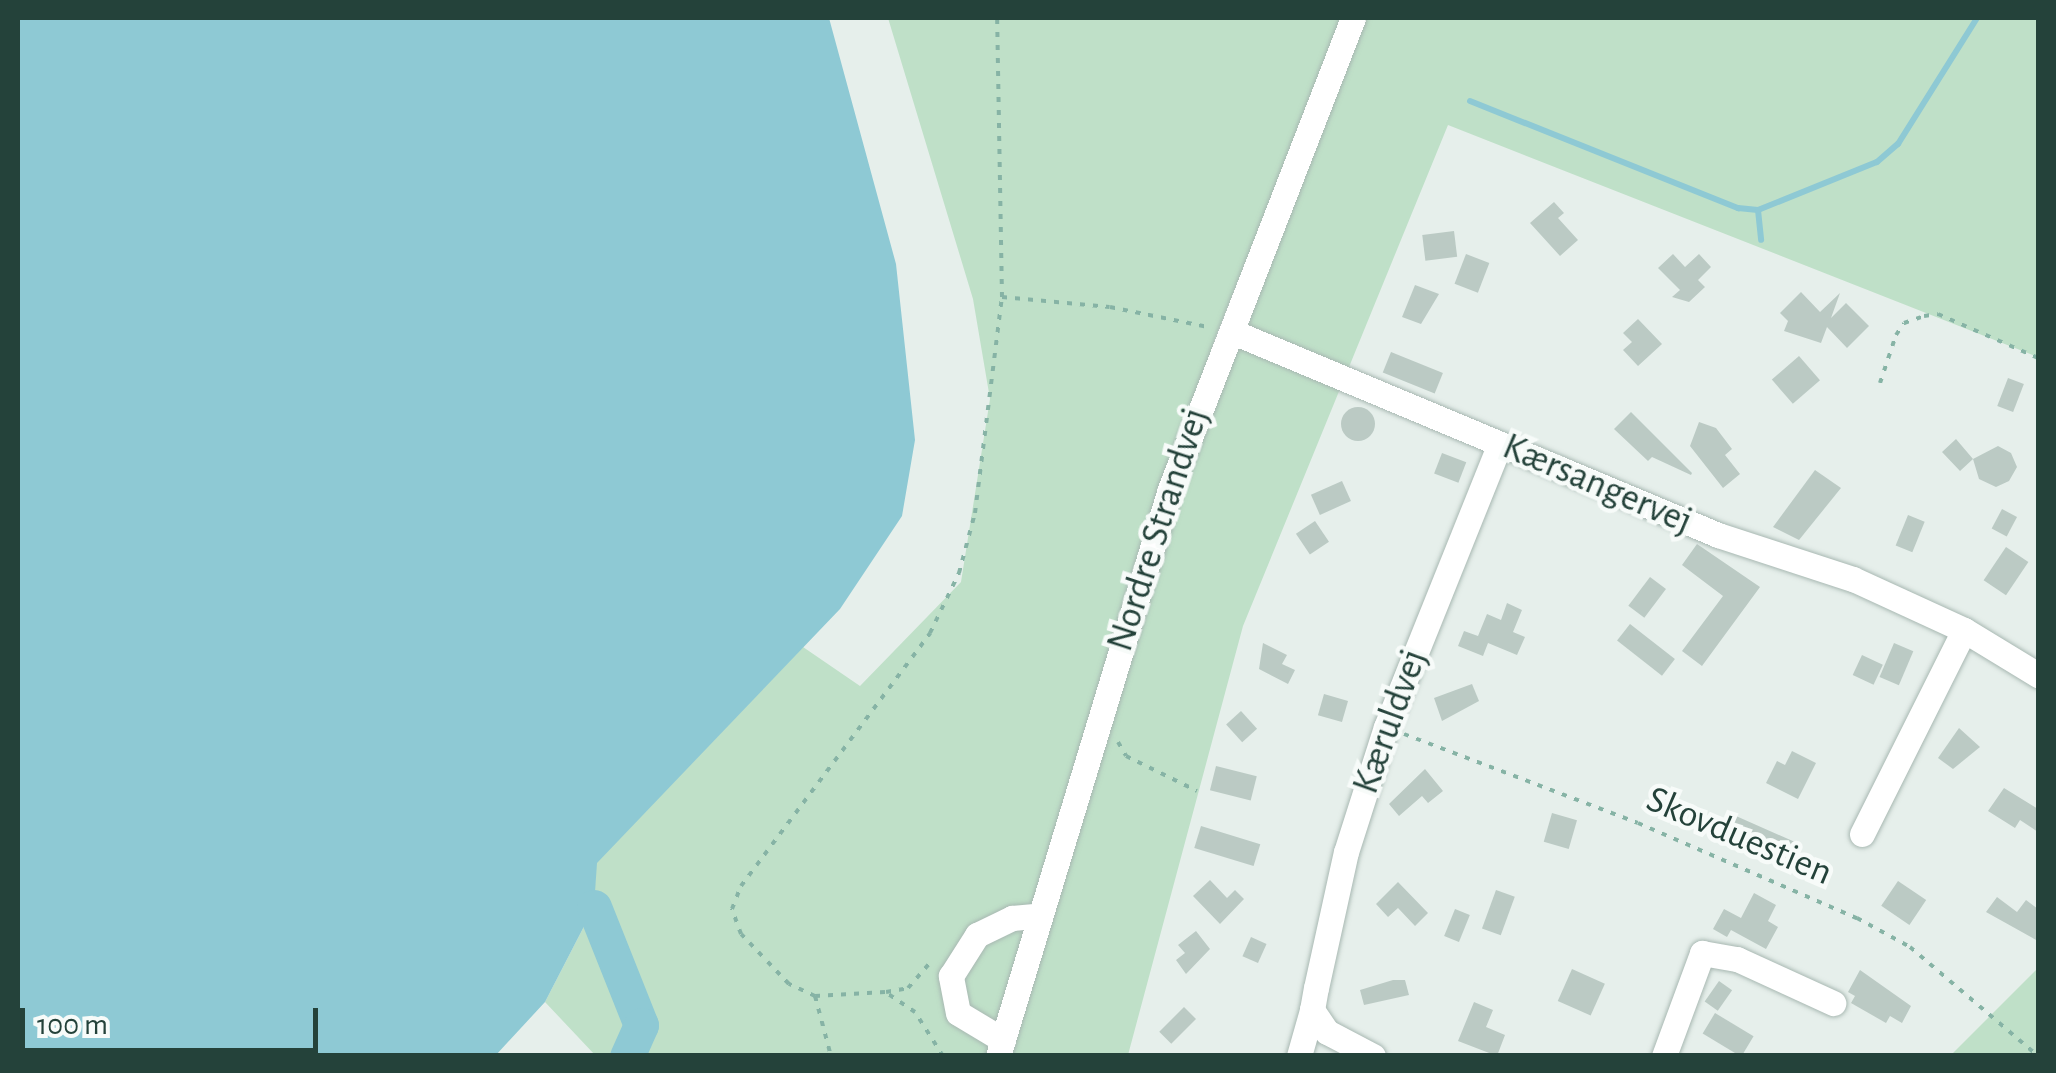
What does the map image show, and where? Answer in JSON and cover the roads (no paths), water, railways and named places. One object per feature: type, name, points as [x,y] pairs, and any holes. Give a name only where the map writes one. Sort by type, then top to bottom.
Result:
[{"type":"street","name":"Nordre Strandvej","points":[[1000,1048],[1037,916],[1170,489],[1215,361],[1232,332],[1353,18]]},
{"type":"street","name":"Kærsangervej","points":[[1232,332],[1718,536],[1853,578],[1964,630],[2038,675]]},
{"type":"street","name":"Kæruldvej","points":[[1300,1056],[1346,852],[1386,727],[1500,444]]},
{"type":"street","points":[[1862,834],[1964,630]]},
{"type":"street","points":[[1000,1048],[958,1012],[951,976],[962,954],[993,924],[1037,916]]},
{"type":"street","points":[[1664,1056],[1702,953],[1737,959],[1833,1003]]},
{"type":"street","points":[[1312,1010],[1341,1044],[1373,1056]]},
{"type":"water","points":[[18,18],[829,18],[896,264],[915,440],[902,516],[840,609],[597,863],[594,907],[545,1002],[496,1055],[18,1055]]},
{"type":"waterway","points":[[1470,101],[1738,208],[1758,210],[1877,162],[1898,144],[1977,18]]},
{"type":"waterway","points":[[1758,210],[1761,240]]},
{"type":"waterway","points":[[594,907],[641,1025],[627,1056]]}]
